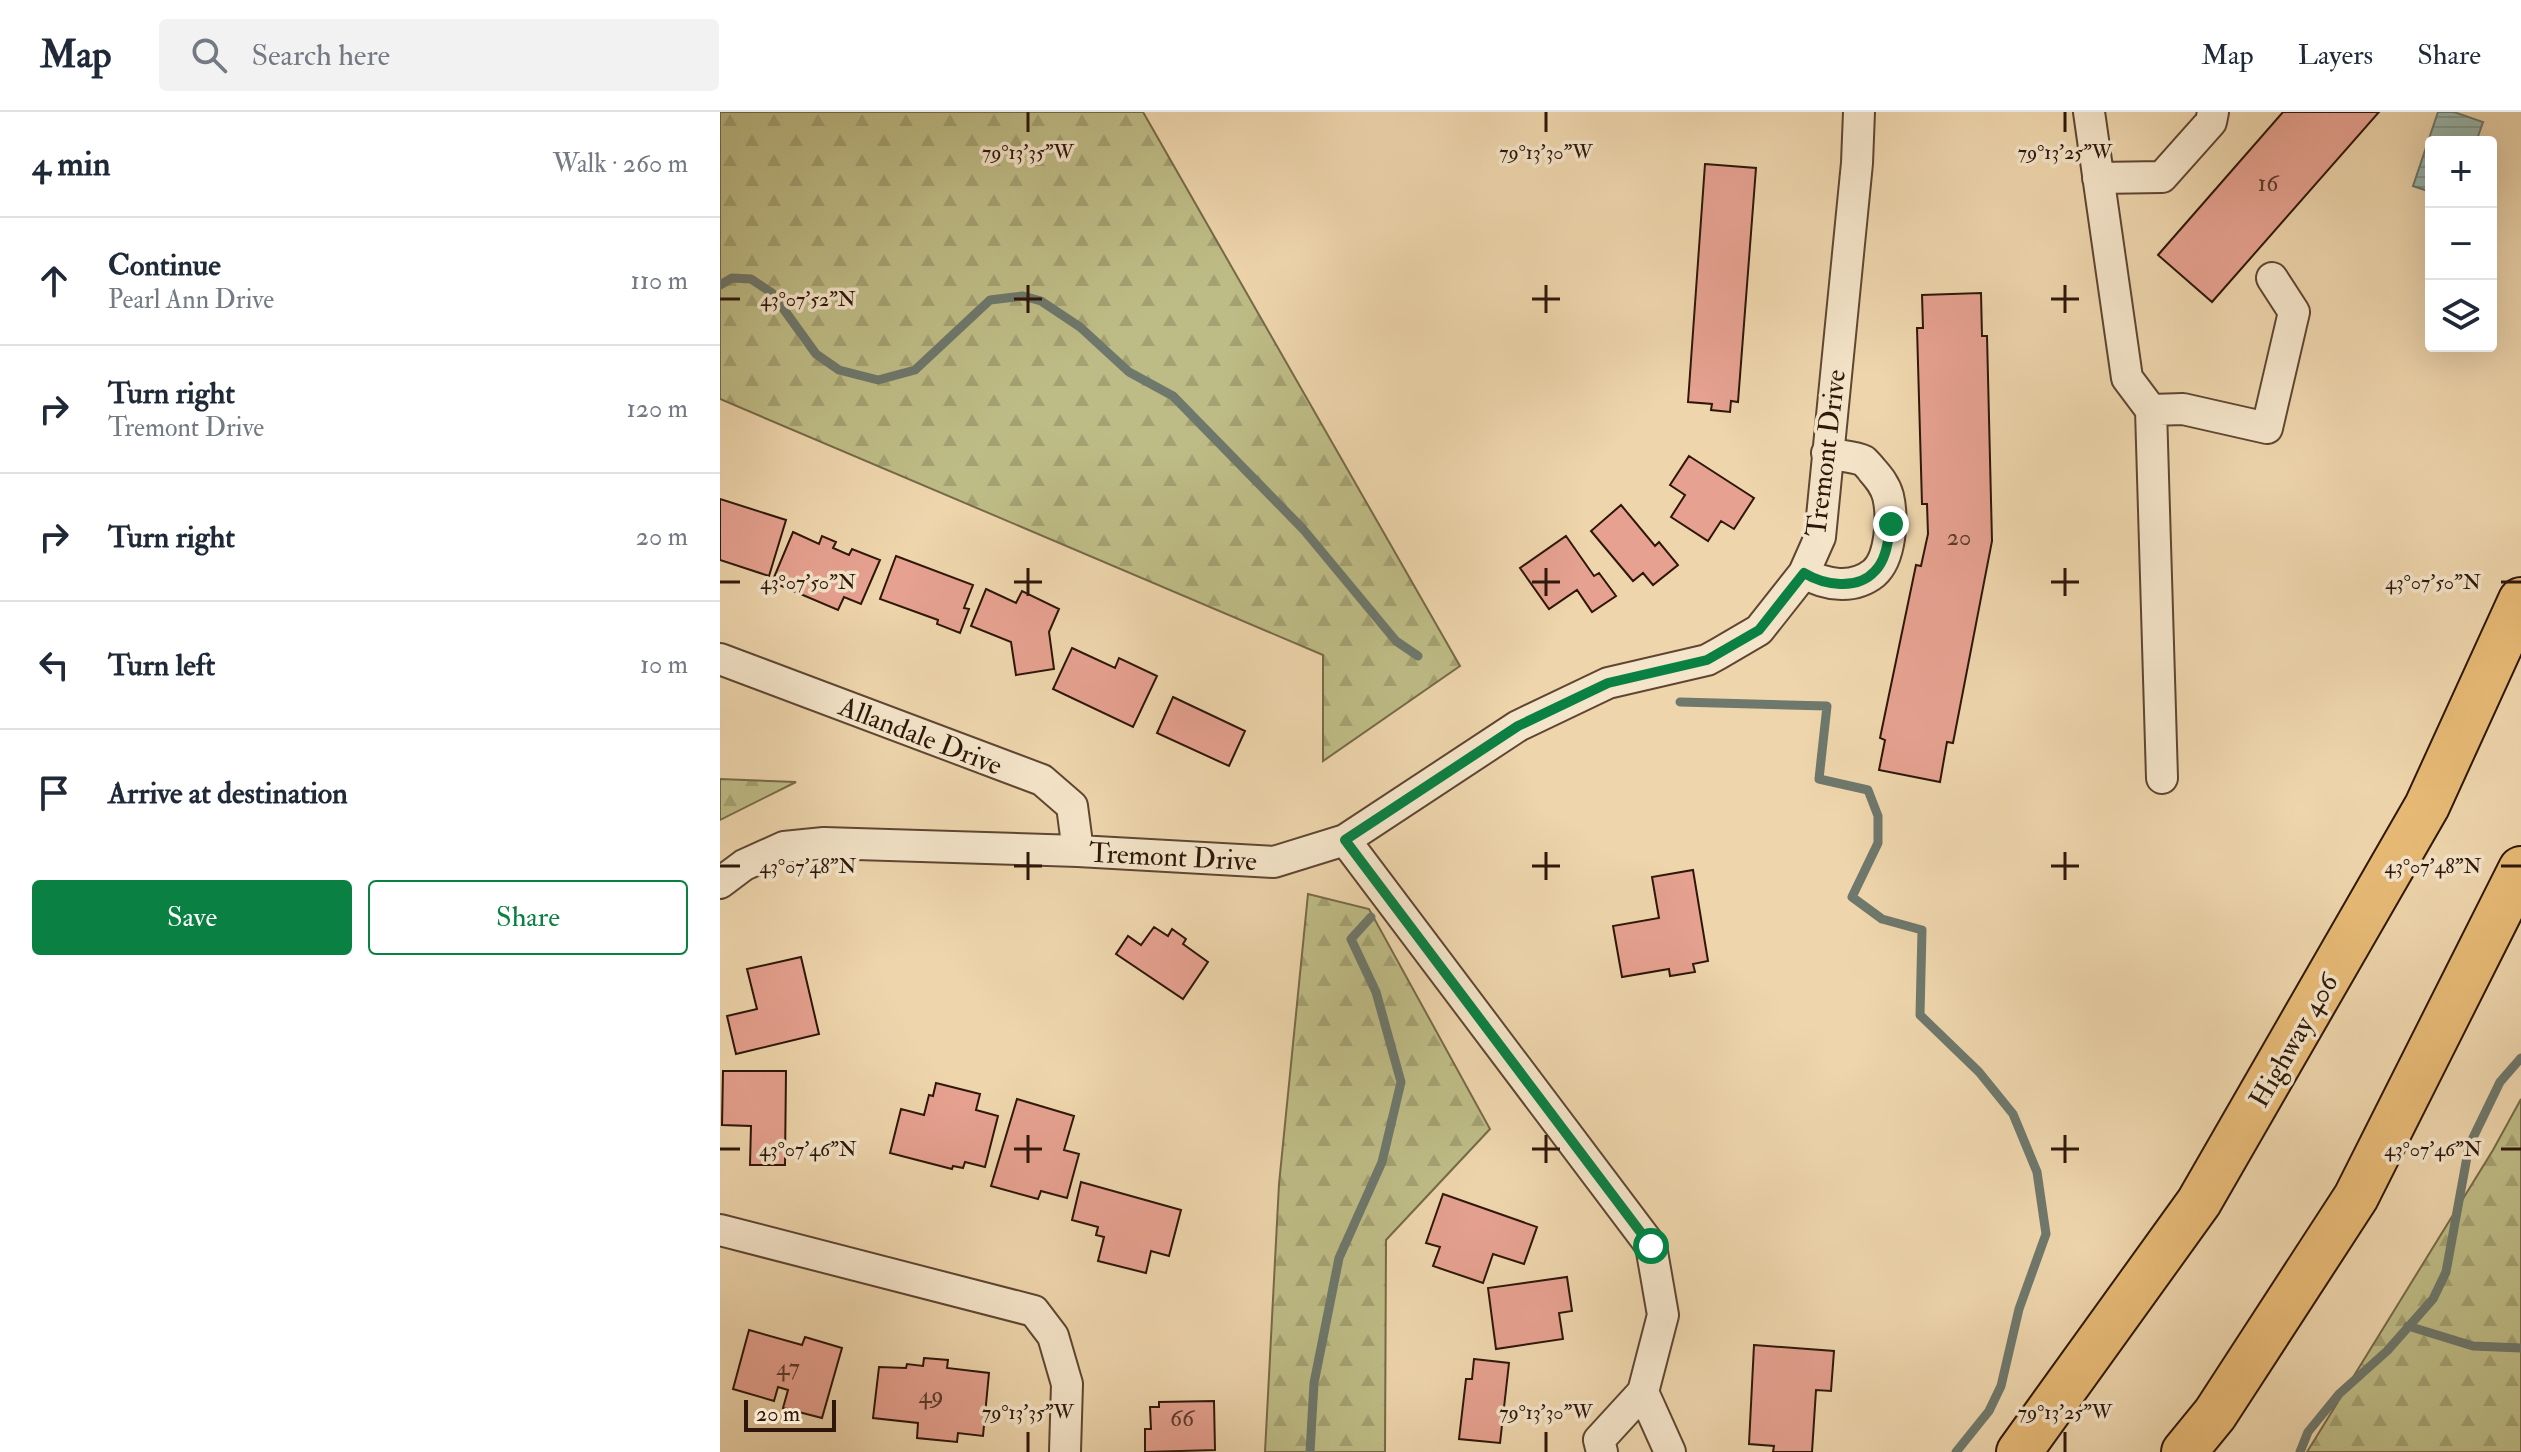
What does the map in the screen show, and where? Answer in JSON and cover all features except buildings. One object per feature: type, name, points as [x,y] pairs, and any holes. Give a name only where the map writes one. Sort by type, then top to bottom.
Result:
[{"type":"highway","name":"Highway 406","points":[[2019,1452],[2199,1202],[2427,806],[2521,600]]},
{"type":"highway","points":[[2185,1452],[2215,1414],[2356,1197],[2521,869]]},
{"type":"street","name":"Tremont Drive","points":[[720,883],[744,865],[784,847],[824,843],[1078,851],[1274,862],[1345,840],[1518,726],[1608,683],[1707,660],[1759,630],[1804,573],[1820,537],[1857,163],[1859,112]]},
{"type":"street","points":[[2089,112],[2127,378],[2151,410],[2162,778]]},
{"type":"street","points":[[2098,178],[2162,177],[2211,122],[2213,112]]},
{"type":"street","points":[[2151,410],[2183,409],[2267,428],[2294,312],[2272,278]]},
{"type":"street","points":[[1804,573],[1817,581],[1832,584],[1855,583],[1875,572],[1887,550],[1891,524],[1888,496],[1882,481],[1864,461],[1827,453]]},
{"type":"street","name":"Allandale Drive","points":[[720,659],[1042,780],[1072,806],[1078,851]]},
{"type":"street","points":[[1345,840],[1651,1246],[1663,1315],[1643,1392],[1599,1440],[1602,1452]]},
{"type":"street","points":[[720,1230],[1034,1311],[1053,1336],[1067,1384],[1065,1452]]},
{"type":"street","points":[[1643,1392],[1670,1452]]},
{"type":"green space","points":[[720,112],[1143,112],[1460,666],[1323,761],[1323,655],[720,399]]},
{"type":"green space","points":[[720,779],[796,782],[720,820]]},
{"type":"green space","points":[[1308,894],[1369,909],[1490,1129],[1386,1240],[1385,1452],[1265,1452],[1279,1184]]},
{"type":"green space","points":[[2521,1099],[2521,1452],[2307,1452],[2493,1150]]},
{"type":"water","points":[[2438,112],[2454,112],[2483,122],[2478,136],[2430,136]]},
{"type":"water","points":[[2425,150],[2425,190],[2413,186]]},
{"type":"waterway","points":[[720,285],[732,278],[751,279],[772,293],[816,354],[839,370],[878,380],[915,370],[990,300],[1023,296],[1041,301],[1080,327],[1129,372],[1173,396],[1303,529],[1396,641],[1418,656]]},
{"type":"waterway","points":[[1680,702],[1827,706],[1819,779],[1868,790],[1878,816],[1878,843],[1852,897],[1882,919],[1922,930],[1920,1015],[1979,1072],[2013,1114],[2037,1172],[2046,1234],[2019,1309],[2001,1386],[1989,1411],[1956,1452]]},
{"type":"waterway","points":[[1310,1452],[1314,1383],[1339,1258],[1382,1162],[1401,1082],[1376,992],[1351,939],[1371,917]]},
{"type":"waterway","points":[[2300,1452],[2308,1432],[2339,1394],[2387,1351],[2433,1299],[2446,1272],[2469,1146],[2500,1082],[2521,1058]]},
{"type":"waterway","points":[[2408,1326],[2473,1346],[2521,1348]]},
{"type":"route","points":[[1651,1246],[1345,840],[1518,726],[1608,683],[1707,660],[1718,654],[1759,630],[1804,573],[1817,581],[1832,584],[1855,583],[1875,572],[1887,550],[1891,524]]}]
